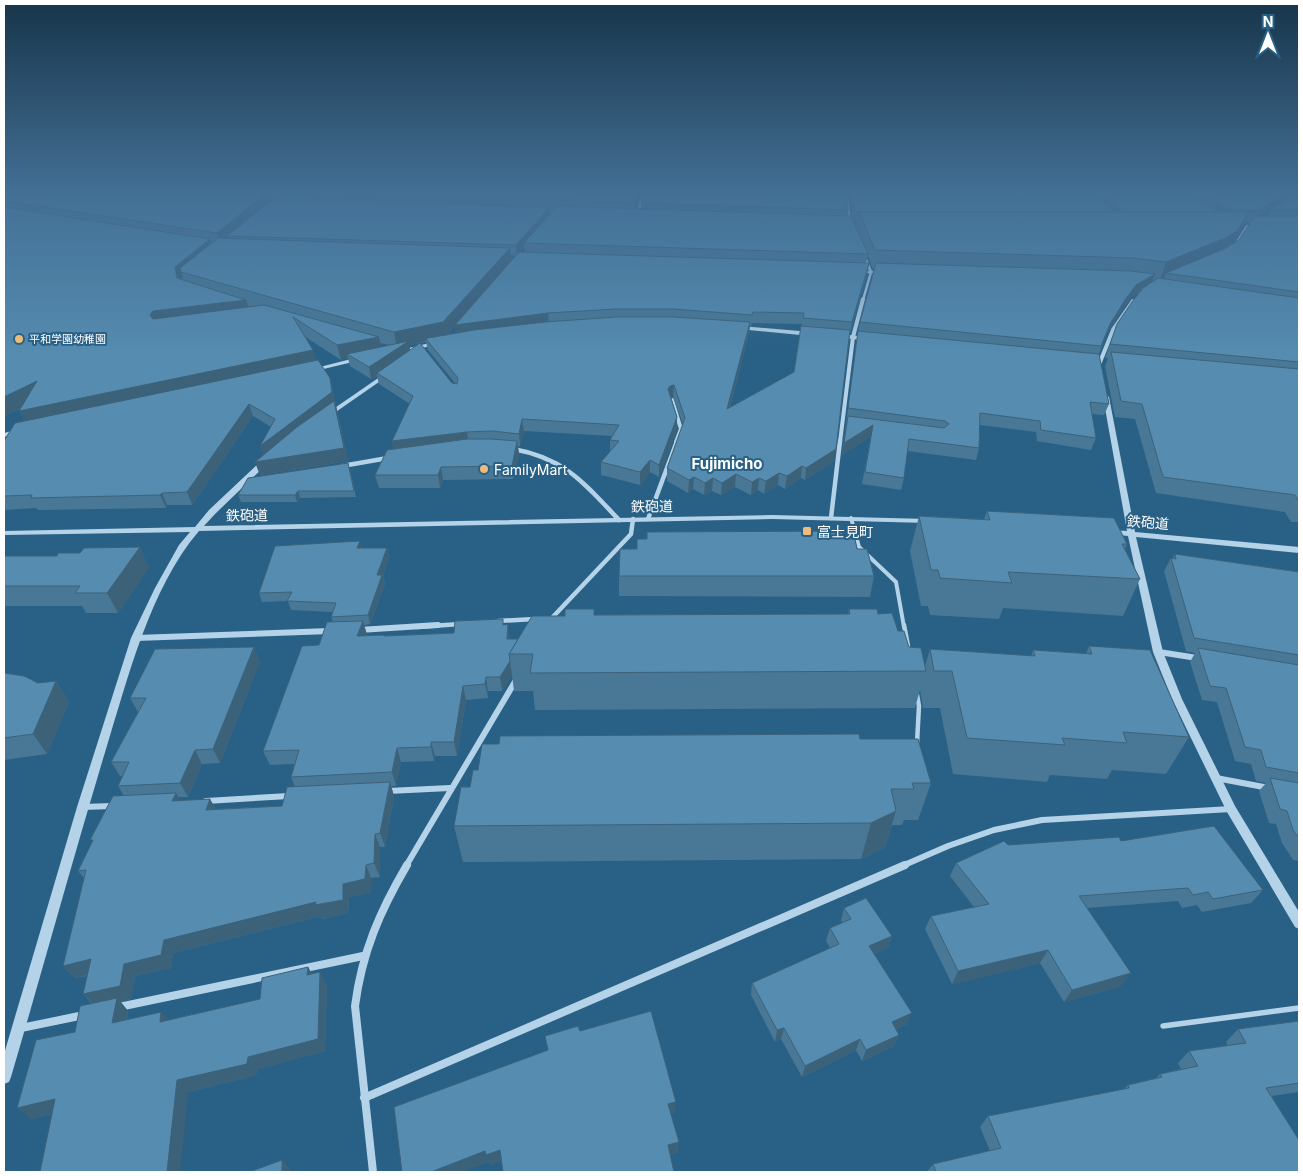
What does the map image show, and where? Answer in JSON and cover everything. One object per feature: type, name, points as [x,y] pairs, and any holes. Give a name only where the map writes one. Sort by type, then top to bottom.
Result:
[{"type":"street","points":[[1232,250],[1234,246]]},
{"type":"street","points":[[831,518],[852,337],[871,272],[861,247]]},
{"type":"street","points":[[861,272],[880,272]]},
{"type":"street","points":[[1136,298],[1125,310],[1102,350],[1099,362],[1131,533],[1158,652],[1177,699],[1231,808],[1299,923]]},
{"type":"street","points":[[733,328],[823,335]]},
{"type":"street","points":[[833,336],[872,339]]},
{"type":"street","points":[[396,351],[447,341]]},
{"type":"street","points":[[323,418],[428,345]]},
{"type":"street","points":[[300,372],[367,358]]},
{"type":"street","points":[[648,519],[681,429],[672,400]]},
{"type":"street","points":[[842,423],[852,424]]},
{"type":"street","points":[[4,435],[32,429]]},
{"type":"street","points":[[505,448],[521,450],[553,460],[574,473],[620,520]]},
{"type":"street","points":[[4,1076],[83,807],[136,638],[159,588],[183,545],[212,512],[271,456]]},
{"type":"street","points":[[338,466],[393,458]]},
{"type":"street","points":[[243,481],[258,479]]},
{"type":"street","name":"鉄砲道","points":[[4,533],[633,519],[851,518],[933,521]]},
{"type":"street","points":[[547,625],[551,618],[631,534],[633,519]]},
{"type":"street","name":"鉄砲道","points":[[1103,531],[1299,550]]},
{"type":"street","points":[[487,622],[551,618]]},
{"type":"street","points":[[351,630],[468,623]]},
{"type":"street","points":[[136,638],[342,630]]},
{"type":"street","points":[[1158,652],[1205,659]]},
{"type":"street","points":[[372,1172],[355,1006],[357,982],[363,956],[379,913],[450,788],[471,758],[520,672]]},
{"type":"street","points":[[1216,778],[1281,790]]},
{"type":"street","points":[[383,791],[450,788]]},
{"type":"street","points":[[198,801],[296,796]]},
{"type":"street","points":[[83,807],[121,805]]},
{"type":"street","points":[[364,1098],[948,846],[994,830],[1042,820],[1231,808]]},
{"type":"street","points":[[114,1008],[363,956]]},
{"type":"street","points":[[18,1028],[95,1012]]},
{"type":"lane","points":[[851,518],[858,547],[896,582],[908,649]]},
{"type":"lane","points":[[915,687],[919,706],[917,748]]},
{"type":"lane","points":[[471,758],[480,757]]},
{"type":"lane","points":[[1163,1026],[1299,1008]]},
{"type":"building","points":[[4,246],[201,246],[175,267],[177,278],[246,300],[153,311],[150,315],[153,319],[264,305],[379,337],[337,345],[293,317],[313,350],[19,411],[37,381],[4,397]]},
{"type":"building","points":[[208,246],[448,246],[510,248],[443,322],[394,332],[181,272],[180,268]]},
{"type":"building","points":[[614,246],[864,246],[868,254]]},
{"type":"building","points":[[873,246],[1206,246],[1166,262],[1134,258],[875,250]]},
{"type":"building","points":[[1229,246],[1299,246],[1299,292],[1166,273]]},
{"type":"building","points":[[519,252],[869,263],[852,322],[803,318],[804,313],[753,312],[752,315],[674,309],[616,309],[548,313],[455,325]]},
{"type":"building","points":[[876,263],[1131,271],[1155,274],[1136,285],[1110,324],[1101,346],[860,322]]},
{"type":"building","points":[[1158,278],[1299,298],[1299,362],[1110,344],[1117,324],[1132,302],[1143,288]]},
{"type":"building","points":[[616,317],[674,317],[750,322],[727,409],[794,372],[801,326],[850,330],[836,449],[806,468],[802,466],[787,476],[779,473],[766,481],[759,478],[752,482],[736,474],[722,483],[713,478],[705,483],[694,477],[689,480],[667,468],[685,418],[674,385],[668,389],[677,417],[659,465],[650,460],[640,472],[601,462],[619,441],[610,440],[619,425],[522,419],[519,434],[492,431],[467,432],[392,441],[413,396],[377,373],[420,343],[452,383],[457,384],[458,378],[426,339],[474,330]]},
{"type":"building","points":[[858,331],[1099,354],[1109,404],[1090,402],[1096,438],[1041,430],[1040,421],[980,413],[979,448],[909,439],[904,478],[865,472],[873,425],[844,443],[848,416],[944,428],[949,424],[945,421],[848,408]]},
{"type":"building","points":[[409,341],[369,367],[347,354]]},
{"type":"building","points":[[1111,352],[1299,369],[1299,502],[1295,495],[1163,477],[1142,404],[1121,401]]},
{"type":"building","points":[[318,360],[330,378],[332,392],[260,446],[275,419],[249,404],[187,492],[162,493],[160,495],[31,498],[32,495],[4,496],[4,441],[15,423]]},
{"type":"building","points":[[334,401],[344,448],[255,462],[297,427]]},
{"type":"building","points":[[467,439],[517,441],[512,466],[441,467],[438,475],[375,475],[387,450]]},
{"type":"building","points":[[348,463],[354,491],[298,491],[295,495],[238,495],[248,478]]},
{"type":"building","points":[[987,511],[1114,518],[1127,544],[1122,544],[1140,579],[1008,572],[1012,583],[940,578],[938,570],[931,570],[919,516],[990,520]]},
{"type":"building","points":[[842,531],[844,539],[855,539],[857,549],[867,549],[874,576],[619,576],[620,549],[637,549],[637,539],[647,539],[647,532]]},
{"type":"building","points":[[360,541],[357,548],[387,548],[377,575],[382,575],[368,615],[331,617],[336,603],[287,601],[292,592],[259,593],[275,546]]},
{"type":"building","points":[[140,547],[107,593],[75,593],[80,586],[4,586],[4,556],[57,556],[58,553],[80,553],[84,548]]},
{"type":"building","points":[[1175,554],[1299,572],[1299,655],[1194,638],[1171,558],[1176,559]]},
{"type":"building","points":[[565,609],[594,609],[594,615],[850,614],[849,609],[877,609],[878,614],[892,613],[898,631],[904,631],[909,647],[921,648],[926,671],[530,673],[533,654],[509,654],[532,616],[565,616]]},
{"type":"building","points":[[503,619],[503,625],[508,624],[507,639],[518,639],[509,654],[510,661],[500,677],[486,677],[485,684],[463,686],[454,742],[431,742],[431,747],[397,748],[392,772],[291,777],[299,750],[263,751],[302,646],[319,645],[327,622],[363,621],[357,636],[384,636],[454,633],[455,621]]},
{"type":"building","points":[[1089,646],[1150,650],[1189,737],[1123,732],[1127,743],[1062,738],[1065,745],[967,738],[952,671],[934,671],[930,649],[1035,656],[1033,650],[1092,654]]},
{"type":"building","points":[[254,647],[213,749],[195,750],[180,783],[118,786],[129,762],[111,762],[146,698],[130,698],[155,649]]},
{"type":"building","points":[[1198,648],[1299,665],[1299,773],[1266,767],[1261,750],[1245,747],[1226,688],[1210,686]]},
{"type":"building","points":[[4,673],[24,676],[38,683],[56,681],[33,734],[4,738]]},
{"type":"building","points":[[859,734],[860,739],[918,739],[931,783],[912,783],[914,789],[891,789],[896,811],[871,823],[454,826],[461,787],[470,787],[473,770],[478,770],[482,744],[499,744],[500,736]]},
{"type":"building","points":[[1270,778],[1299,783],[1299,838],[1293,830],[1287,811],[1280,809]]},
{"type":"building","points":[[390,782],[380,833],[375,834],[374,863],[366,865],[365,879],[343,884],[343,900],[315,905],[316,902],[164,940],[161,955],[124,964],[120,986],[83,994],[91,959],[63,966],[86,870],[78,871],[93,840],[90,840],[113,796],[176,793],[172,801],[210,799],[206,810],[282,806],[287,787]]},
{"type":"building","points":[[1214,826],[1263,890],[1213,899],[1208,892],[1193,895],[1188,888],[1079,896],[1131,973],[1072,990],[1048,950],[958,971],[931,916],[989,904],[956,863],[1004,841],[1008,845],[1119,837],[1121,841]]},
{"type":"building","points":[[866,898],[892,936],[869,946],[912,1013],[892,1022],[899,1035],[866,1050],[860,1039],[805,1066],[784,1028],[777,1030],[752,983],[839,944],[830,928],[851,919],[844,908]]},
{"type":"building","points":[[308,967],[307,975],[320,972],[318,1039],[248,1057],[247,1064],[177,1080],[167,1172],[40,1172],[55,1099],[17,1108],[36,1040],[75,1032],[80,1006],[117,998],[112,1023],[161,1012],[160,1022],[260,999],[262,978]]},
{"type":"building","points":[[651,1011],[676,1102],[668,1104],[679,1142],[668,1145],[674,1172],[503,1172],[500,1150],[486,1155],[485,1151],[431,1172],[402,1172],[394,1107],[548,1050],[545,1036],[578,1026],[580,1031]]},
{"type":"building","points":[[1299,1021],[1299,1083],[1266,1088],[1299,1140],[1299,1172],[936,1172],[933,1164],[1001,1148],[988,1116],[1129,1088],[1128,1085],[1162,1077],[1160,1074],[1198,1066],[1189,1051],[1246,1043],[1238,1029]]},
{"type":"building","points":[[282,1160],[282,1172],[249,1172]]},
{"type":"place","name":"平和学園幼稚園","points":[[19,339]]},
{"type":"place","name":"FamilyMart","points":[[484,469]]},
{"type":"place","name":"富士見町","points":[[807,531]]},
{"type":"district","name":"Fujimicho","points":[[727,463]]}]
